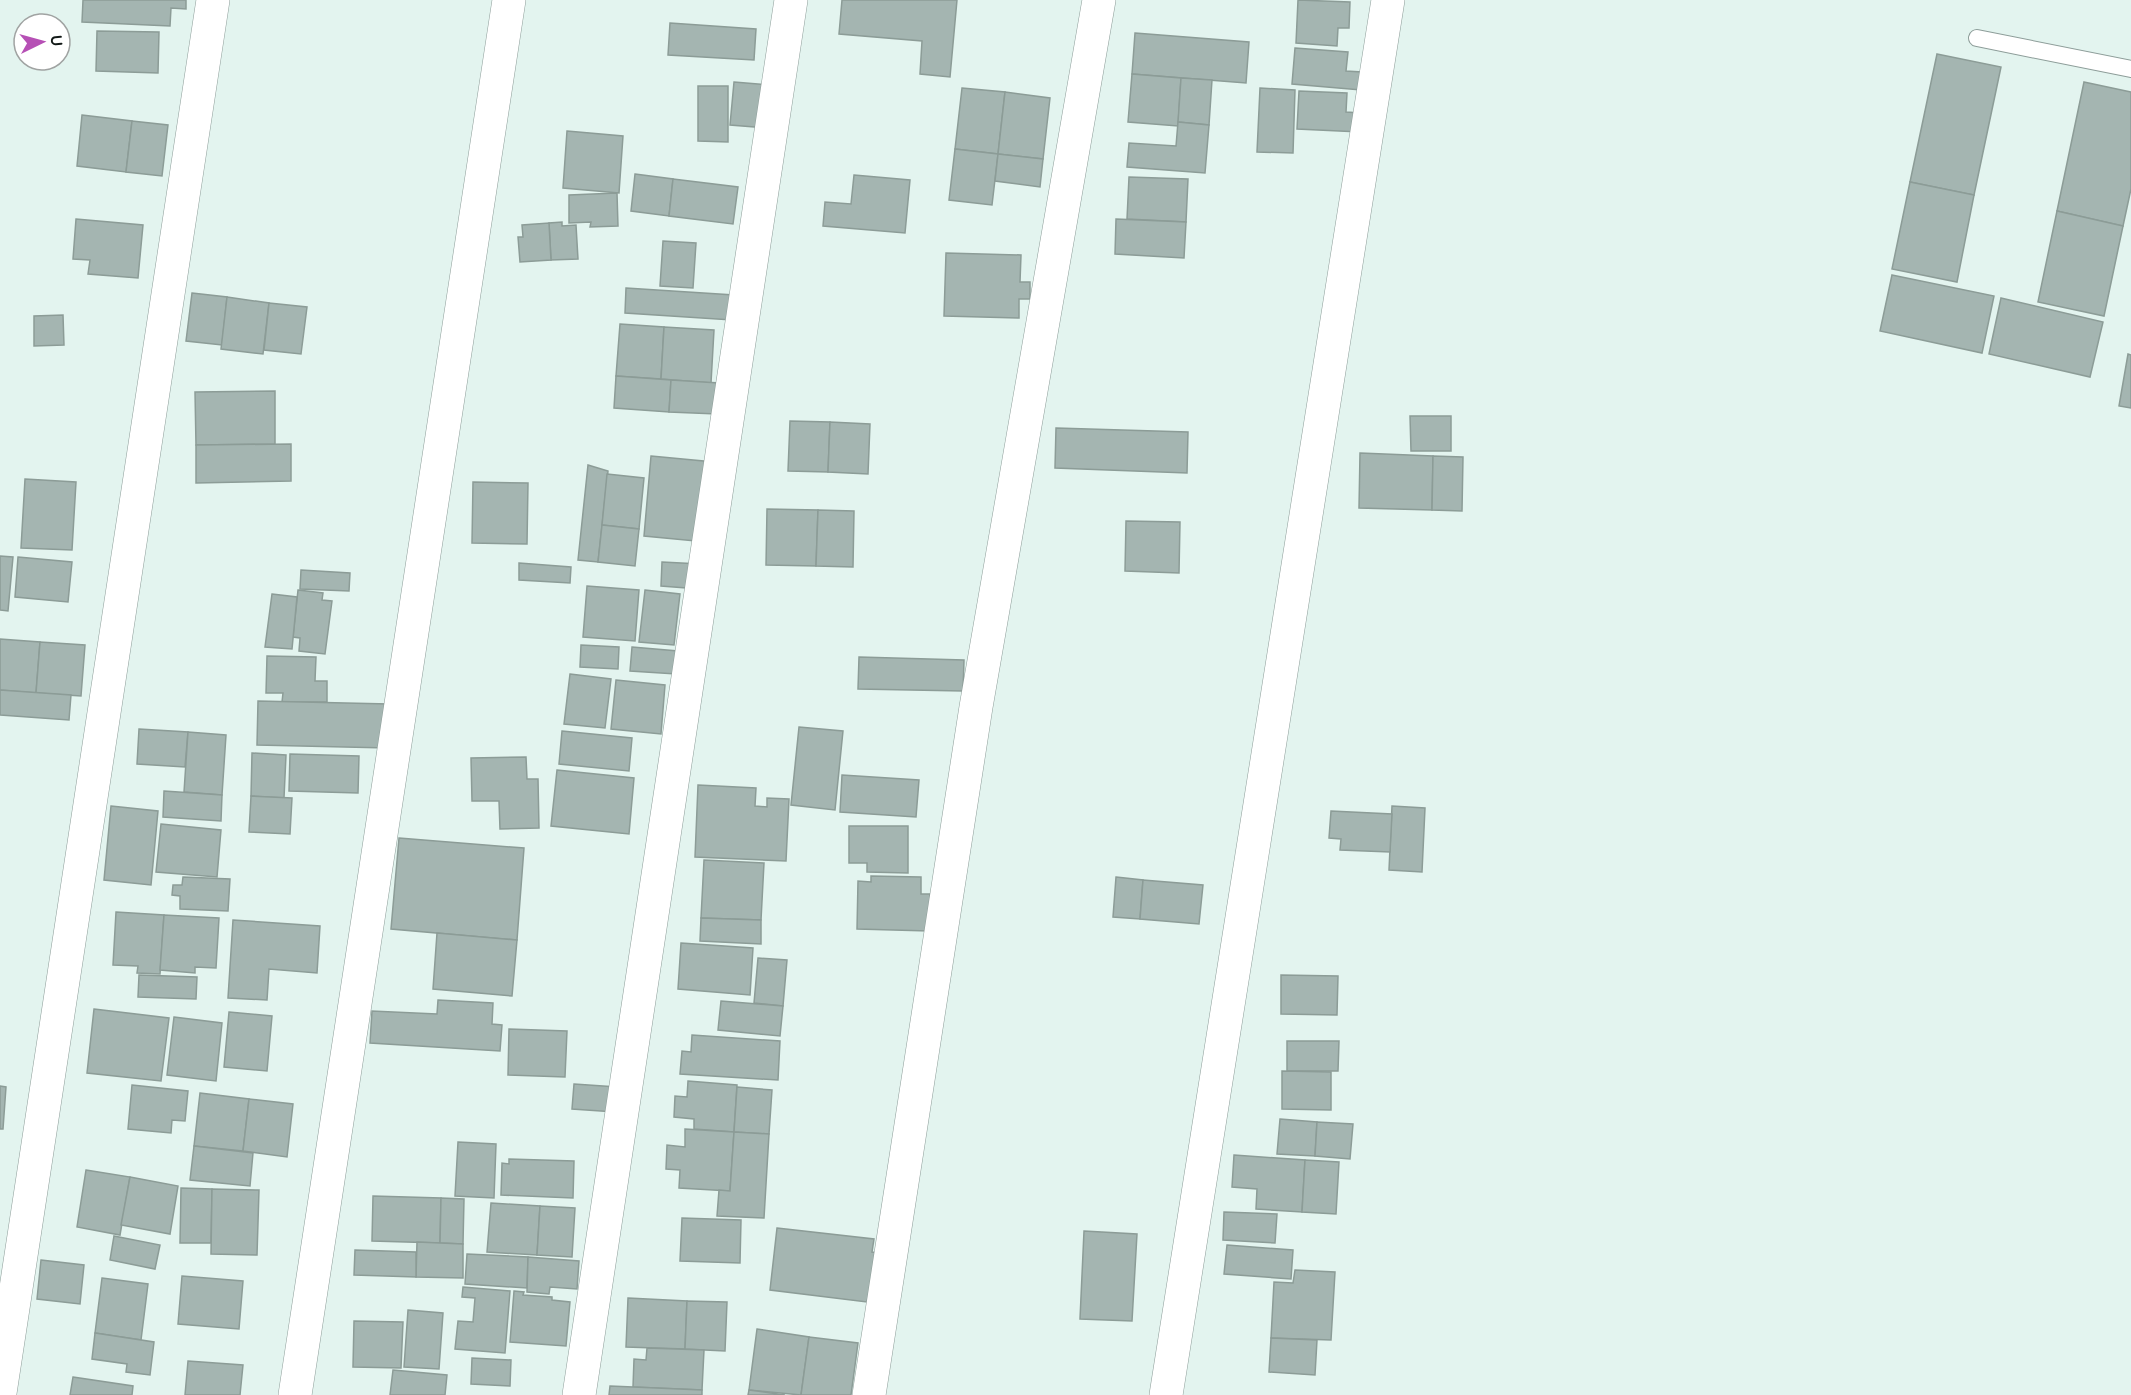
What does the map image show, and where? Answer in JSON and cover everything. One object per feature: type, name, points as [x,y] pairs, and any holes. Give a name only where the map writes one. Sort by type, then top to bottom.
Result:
[{"type":"street","points":[[0,1394],[213,0]]},
{"type":"street","points":[[296,1395],[509,0]]},
{"type":"street","points":[[579,1395],[791,0]]},
{"type":"street","points":[[869,1395],[976,706],[1099,0]]},
{"type":"street","points":[[1166,1395],[1388,0]]},
{"type":"lane","points":[[1977,38],[2131,69]]},
{"type":"building","points":[[83,0],[186,0],[186,9],[171,8],[170,26],[82,22]]},
{"type":"building","points":[[842,0],[957,0],[950,77],[920,74],[922,41],[839,34]]},
{"type":"building","points":[[1298,0],[1350,2],[1349,28],[1338,28],[1337,46],[1296,43]]},
{"type":"building","points":[[670,23],[756,29],[754,60],[668,55]]},
{"type":"building","points":[[97,31],[159,32],[158,73],[96,71]]},
{"type":"building","points":[[1135,33],[1249,42],[1246,83],[1132,74]]},
{"type":"building","points":[[1295,48],[1348,52],[1346,71],[1362,72],[1361,90],[1292,84]]},
{"type":"building","points":[[1937,54],[2001,67],[1974,195],[1910,182]]},
{"type":"building","points":[[1132,74],[1181,78],[1178,126],[1128,122]]},
{"type":"building","points":[[1181,78],[1212,80],[1209,125],[1178,122]]},
{"type":"building","points":[[734,82],[771,85],[768,128],[730,125]]},
{"type":"building","points":[[2084,82],[2131,92],[2131,189],[2123,226],[2057,211]]},
{"type":"building","points":[[698,86],[728,86],[728,142],[698,141]]},
{"type":"building","points":[[962,88],[1005,92],[998,154],[955,149]]},
{"type":"building","points":[[1260,88],[1295,90],[1293,153],[1257,152]]},
{"type":"building","points":[[1299,91],[1347,93],[1346,112],[1361,113],[1360,132],[1297,129]]},
{"type":"building","points":[[1005,92],[1050,98],[1043,159],[998,154]]},
{"type":"building","points":[[82,115],[132,121],[126,172],[77,166]]},
{"type":"building","points":[[132,121],[168,125],[162,176],[126,172]]},
{"type":"building","points":[[1178,122],[1209,125],[1205,173],[1127,167],[1129,143],[1176,146]]},
{"type":"building","points":[[567,131],[623,136],[619,193],[563,188]]},
{"type":"building","points":[[955,149],[998,154],[992,205],[949,200]]},
{"type":"building","points":[[998,154],[1043,159],[1040,187],[995,181]]},
{"type":"building","points":[[635,174],[673,179],[669,216],[631,211]]},
{"type":"building","points":[[854,175],[910,180],[905,233],[823,226],[825,202],[851,204]]},
{"type":"building","points":[[1129,177],[1188,179],[1186,222],[1127,219]]},
{"type":"building","points":[[673,179],[738,187],[733,224],[669,216]]},
{"type":"building","points":[[1910,182],[1974,195],[1957,282],[1892,269]]},
{"type":"building","points":[[617,193],[618,226],[590,227],[591,222],[569,223],[569,195]]},
{"type":"building","points":[[2057,211],[2123,226],[2104,316],[2038,302]]},
{"type":"building","points":[[76,219],[143,225],[138,278],[88,274],[90,260],[73,259]]},
{"type":"building","points":[[1116,219],[1186,222],[1184,258],[1115,254]]},
{"type":"building","points":[[562,222],[562,226],[576,225],[578,259],[551,260],[549,223]]},
{"type":"building","points":[[549,223],[551,260],[520,262],[518,237],[523,237],[522,225]]},
{"type":"building","points":[[663,241],[696,243],[693,288],[660,286]]},
{"type":"building","points":[[946,253],[1021,255],[1020,282],[1030,282],[1030,299],[1019,299],[1019,318],[944,316]]},
{"type":"building","points":[[1892,275],[1994,296],[1982,353],[1880,331]]},
{"type":"building","points":[[626,288],[734,295],[732,320],[625,313]]},
{"type":"building","points":[[192,293],[227,297],[222,345],[186,341]]},
{"type":"building","points":[[227,297],[269,303],[263,354],[221,349]]},
{"type":"building","points":[[2001,298],[2103,322],[2090,377],[1989,354]]},
{"type":"building","points":[[269,303],[307,307],[301,354],[264,350]]},
{"type":"building","points":[[63,315],[64,345],[34,346],[34,316]]},
{"type":"building","points":[[620,324],[664,327],[661,379],[616,376]]},
{"type":"building","points":[[664,327],[714,330],[711,383],[661,379]]},
{"type":"building","points":[[2128,354],[2131,355],[2131,408],[2119,406]]},
{"type":"building","points":[[616,376],[671,380],[669,412],[614,408]]},
{"type":"building","points":[[671,380],[719,383],[717,414],[669,412]]},
{"type":"building","points":[[275,391],[275,444],[196,445],[195,392]]},
{"type":"building","points":[[1410,416],[1451,416],[1451,451],[1411,451]]},
{"type":"building","points":[[790,421],[830,422],[828,472],[788,471]]},
{"type":"building","points":[[830,422],[870,424],[868,474],[828,472]]},
{"type":"building","points":[[1056,428],[1188,432],[1187,473],[1055,468]]},
{"type":"building","points":[[291,444],[291,481],[196,483],[196,445]]},
{"type":"building","points":[[1360,453],[1433,456],[1432,510],[1359,508]]},
{"type":"building","points":[[651,456],[714,462],[706,542],[644,536]]},
{"type":"building","points":[[1433,456],[1463,457],[1462,511],[1432,510]]},
{"type":"building","points":[[588,465],[608,471],[598,562],[578,560]]},
{"type":"building","points":[[607,474],[644,478],[639,529],[602,525]]},
{"type":"building","points":[[25,479],[76,482],[72,550],[21,548]]},
{"type":"building","points":[[473,482],[528,483],[527,544],[472,543]]},
{"type":"building","points":[[767,509],[818,510],[816,566],[766,565]]},
{"type":"building","points":[[818,510],[854,511],[853,567],[816,566]]},
{"type":"building","points":[[1126,521],[1180,522],[1179,573],[1125,571]]},
{"type":"building","points":[[602,525],[639,529],[635,566],[598,562]]},
{"type":"building","points":[[0,556],[13,557],[8,611],[0,610]]},
{"type":"building","points":[[18,557],[72,562],[68,602],[15,597]]},
{"type":"building","points":[[662,562],[700,564],[699,589],[661,586]]},
{"type":"building","points":[[519,563],[571,567],[570,583],[519,580]]},
{"type":"building","points":[[301,570],[350,573],[349,591],[300,589]]},
{"type":"building","points":[[587,586],[639,590],[635,641],[583,637]]},
{"type":"building","points":[[298,590],[323,593],[322,600],[332,601],[325,654],[299,651],[300,638],[293,637]]},
{"type":"building","points":[[645,590],[680,594],[674,645],[639,642]]},
{"type":"building","points":[[272,594],[297,597],[292,649],[265,647]]},
{"type":"building","points":[[0,639],[40,642],[36,693],[0,690]]},
{"type":"building","points":[[40,642],[85,645],[81,696],[36,693]]},
{"type":"building","points":[[581,645],[619,647],[618,669],[580,667]]},
{"type":"building","points":[[632,647],[678,651],[676,674],[630,671]]},
{"type":"building","points":[[267,656],[316,657],[315,681],[327,681],[327,702],[282,702],[283,693],[266,693]]},
{"type":"building","points":[[859,657],[964,660],[963,691],[858,689]]},
{"type":"building","points":[[570,674],[611,679],[605,728],[564,724]]},
{"type":"building","points":[[616,680],[665,685],[661,734],[611,729]]},
{"type":"building","points":[[0,690],[71,695],[69,720],[0,715]]},
{"type":"building","points":[[258,701],[389,704],[388,748],[257,745]]},
{"type":"building","points":[[799,727],[843,731],[835,810],[791,805]]},
{"type":"building","points":[[139,729],[188,732],[185,767],[137,764]]},
{"type":"building","points":[[562,731],[632,738],[629,771],[559,764]]},
{"type":"building","points":[[188,732],[226,735],[222,795],[184,792]]},
{"type":"building","points":[[252,753],[286,755],[284,798],[251,796]]},
{"type":"building","points":[[290,754],[359,756],[358,793],[289,791]]},
{"type":"building","points":[[526,757],[527,779],[538,779],[539,828],[500,829],[499,801],[472,801],[471,758]]},
{"type":"building","points":[[557,770],[634,778],[629,834],[551,826]]},
{"type":"building","points":[[842,775],[919,780],[916,817],[840,812]]},
{"type":"building","points":[[698,785],[756,788],[755,806],[767,807],[767,798],[789,799],[786,861],[695,857]]},
{"type":"building","points":[[164,791],[222,795],[221,821],[163,817]]},
{"type":"building","points":[[251,796],[292,798],[290,834],[249,832]]},
{"type":"building","points":[[111,806],[158,811],[151,885],[104,880]]},
{"type":"building","points":[[1392,806],[1425,808],[1422,872],[1389,870]]},
{"type":"building","points":[[1331,811],[1392,814],[1390,852],[1340,850],[1341,839],[1329,838]]},
{"type":"building","points":[[161,824],[221,830],[217,877],[156,872]]},
{"type":"building","points":[[849,826],[908,826],[908,873],[867,872],[867,863],[849,863]]},
{"type":"building","points":[[399,838],[524,848],[517,940],[391,929]]},
{"type":"building","points":[[704,860],[764,863],[761,920],[701,918]]},
{"type":"building","points":[[871,876],[921,877],[921,894],[930,894],[929,931],[857,929],[858,881],[871,882]]},
{"type":"building","points":[[183,877],[230,879],[228,911],[180,909],[180,896],[172,895],[173,885],[182,885]]},
{"type":"building","points":[[1116,877],[1143,880],[1140,919],[1113,917]]},
{"type":"building","points":[[1143,880],[1203,885],[1199,924],[1140,919]]},
{"type":"building","points":[[116,912],[164,915],[160,974],[137,973],[138,966],[113,965]]},
{"type":"building","points":[[164,915],[219,918],[216,968],[195,967],[195,973],[160,970]]},
{"type":"building","points":[[701,918],[761,920],[761,944],[700,941]]},
{"type":"building","points":[[233,920],[320,926],[317,973],[269,969],[267,1000],[228,998]]},
{"type":"building","points":[[437,933],[517,940],[512,996],[433,989]]},
{"type":"building","points":[[681,943],[753,948],[750,995],[678,989]]},
{"type":"building","points":[[758,958],[787,960],[783,1006],[754,1003]]},
{"type":"building","points":[[139,975],[197,977],[196,999],[138,997]]},
{"type":"building","points":[[1281,975],[1338,976],[1337,1015],[1281,1014]]},
{"type":"building","points":[[438,1000],[493,1003],[492,1024],[502,1025],[500,1051],[370,1043],[372,1011],[437,1014]]},
{"type":"building","points":[[721,1001],[783,1006],[780,1036],[718,1030]]},
{"type":"building","points":[[94,1009],[169,1018],[161,1081],[87,1073]]},
{"type":"building","points":[[229,1012],[272,1016],[267,1071],[224,1067]]},
{"type":"building","points":[[174,1017],[222,1023],[216,1081],[167,1075]]},
{"type":"building","points":[[509,1029],[567,1031],[565,1077],[508,1075]]},
{"type":"building","points":[[692,1035],[780,1041],[778,1080],[680,1074],[682,1051],[691,1052]]},
{"type":"building","points":[[1287,1041],[1339,1041],[1338,1071],[1287,1071]]},
{"type":"building","points":[[1282,1071],[1331,1072],[1331,1110],[1282,1109]]},
{"type":"building","points":[[688,1081],[737,1085],[734,1132],[694,1129],[694,1119],[674,1117],[675,1096],[687,1097]]},
{"type":"building","points":[[574,1084],[617,1087],[615,1112],[572,1109]]},
{"type":"building","points":[[132,1085],[188,1091],[185,1121],[172,1120],[171,1133],[128,1129]]},
{"type":"building","points":[[0,1086],[6,1087],[3,1129],[0,1129]]},
{"type":"building","points":[[737,1087],[772,1090],[769,1134],[734,1132]]},
{"type":"building","points":[[200,1093],[249,1099],[243,1151],[194,1146]]},
{"type":"building","points":[[249,1099],[293,1104],[287,1157],[243,1151]]},
{"type":"building","points":[[1280,1119],[1317,1122],[1315,1156],[1277,1154]]},
{"type":"building","points":[[1317,1122],[1353,1124],[1350,1159],[1315,1156]]},
{"type":"building","points":[[685,1129],[734,1132],[730,1191],[679,1188],[680,1170],[666,1169],[667,1145],[685,1147]]},
{"type":"building","points":[[734,1132],[769,1134],[764,1218],[717,1216],[719,1190],[730,1191]]},
{"type":"building","points":[[458,1142],[496,1144],[494,1198],[455,1196]]},
{"type":"building","points":[[194,1146],[253,1153],[250,1186],[190,1180]]},
{"type":"building","points":[[1234,1155],[1305,1160],[1302,1212],[1256,1209],[1257,1189],[1232,1187]]},
{"type":"building","points":[[509,1159],[574,1161],[573,1198],[501,1195],[502,1163],[509,1164]]},
{"type":"building","points":[[1305,1160],[1339,1162],[1336,1214],[1302,1212]]},
{"type":"building","points":[[86,1170],[130,1177],[120,1235],[77,1227]]},
{"type":"building","points":[[130,1177],[178,1186],[170,1234],[121,1225]]},
{"type":"building","points":[[181,1188],[212,1189],[211,1243],[180,1243]]},
{"type":"building","points":[[212,1189],[259,1190],[257,1255],[211,1254]]},
{"type":"building","points":[[373,1196],[441,1198],[440,1243],[372,1241]]},
{"type":"building","points":[[441,1198],[464,1199],[463,1244],[440,1243]]},
{"type":"building","points":[[491,1203],[540,1206],[537,1255],[487,1252]]},
{"type":"building","points":[[540,1206],[575,1208],[572,1257],[537,1255]]},
{"type":"building","points":[[1224,1212],[1277,1214],[1275,1243],[1223,1240]]},
{"type":"building","points":[[682,1218],[741,1220],[740,1263],[680,1261]]},
{"type":"building","points":[[777,1228],[874,1239],[872,1252],[880,1253],[867,1302],[770,1290]]},
{"type":"building","points":[[1084,1231],[1137,1234],[1132,1321],[1080,1319]]},
{"type":"building","points":[[114,1236],[160,1245],[155,1269],[110,1260]]},
{"type":"building","points":[[417,1242],[463,1244],[463,1278],[416,1277]]},
{"type":"building","points":[[1227,1245],[1293,1250],[1291,1279],[1224,1274]]},
{"type":"building","points":[[355,1250],[416,1252],[416,1277],[354,1275]]},
{"type":"building","points":[[467,1254],[528,1257],[527,1288],[465,1284]]},
{"type":"building","points":[[528,1257],[579,1261],[577,1289],[550,1287],[549,1294],[527,1292]]},
{"type":"building","points":[[41,1260],[84,1265],[80,1304],[37,1299]]},
{"type":"building","points":[[1295,1270],[1335,1272],[1331,1340],[1271,1338],[1274,1282],[1293,1283]]},
{"type":"building","points":[[182,1276],[243,1281],[239,1329],[178,1324]]},
{"type":"building","points":[[102,1278],[148,1284],[141,1340],[95,1333]]},
{"type":"building","points":[[463,1287],[510,1291],[505,1353],[455,1349],[458,1321],[473,1322],[475,1298],[462,1297]]},
{"type":"building","points":[[514,1291],[524,1292],[523,1295],[552,1297],[552,1300],[570,1302],[566,1346],[510,1342]]},
{"type":"building","points":[[628,1298],[687,1301],[685,1349],[626,1347]]},
{"type":"building","points":[[687,1301],[727,1302],[725,1351],[685,1349]]},
{"type":"building","points":[[408,1310],[443,1313],[439,1369],[404,1367]]},
{"type":"building","points":[[354,1321],[403,1322],[401,1368],[353,1367]]},
{"type":"building","points":[[757,1329],[809,1337],[801,1395],[749,1390]]},
{"type":"building","points":[[95,1333],[154,1342],[150,1375],[126,1372],[127,1364],[92,1359]]},
{"type":"building","points":[[809,1337],[858,1343],[851,1395],[801,1395]]},
{"type":"building","points":[[1271,1338],[1317,1340],[1315,1375],[1269,1372]]},
{"type":"building","points":[[647,1348],[704,1350],[702,1390],[633,1387],[634,1359],[646,1360]]},
{"type":"building","points":[[472,1358],[511,1360],[510,1386],[471,1384]]},
{"type":"building","points":[[188,1361],[243,1365],[240,1395],[185,1395]]},
{"type":"building","points":[[393,1370],[447,1375],[445,1395],[390,1395]]},
{"type":"building","points":[[73,1377],[133,1386],[132,1395],[70,1395]]},
{"type":"building","points":[[610,1386],[702,1390],[702,1395],[609,1395]]},
{"type":"building","points":[[749,1390],[785,1395],[748,1395]]}]
